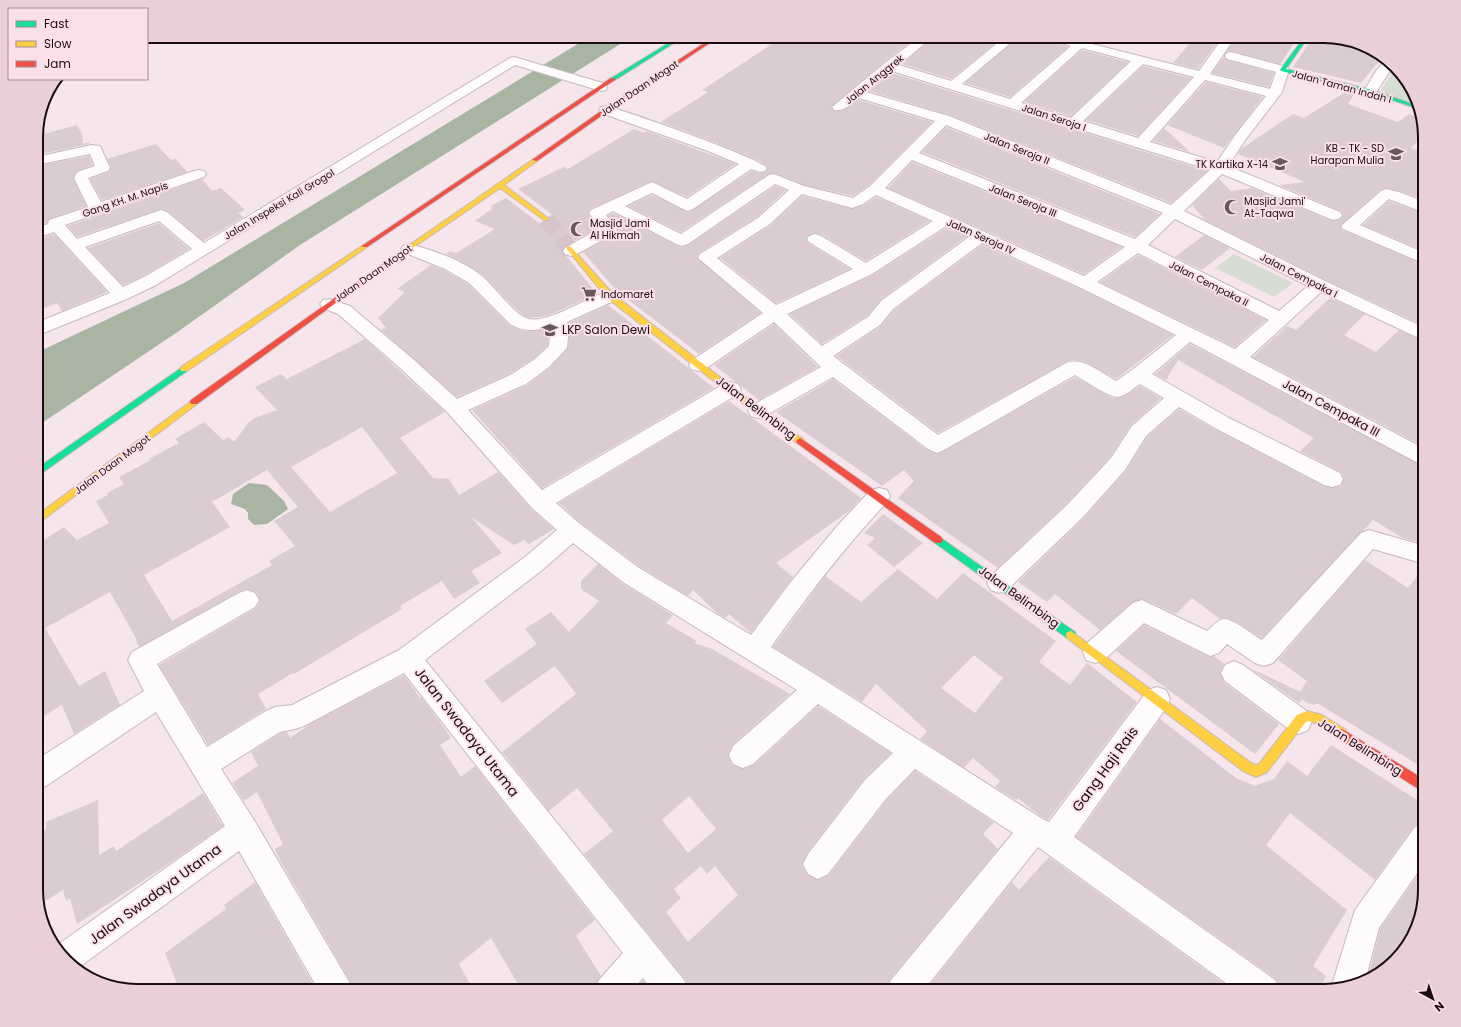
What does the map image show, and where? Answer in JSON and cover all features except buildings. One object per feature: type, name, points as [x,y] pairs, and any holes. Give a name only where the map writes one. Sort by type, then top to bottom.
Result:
[{"type":"main road","name":"Jalan Daan Mogot","points":[[43,469],[241,328],[597,86],[671,43]]},
{"type":"main road","name":"Jalan Daan Mogot","points":[[43,516],[228,371],[275,342],[606,110],[707,43]]},
{"type":"main road","name":"Jalan Taman Indah I","points":[[1302,43],[1283,70],[1370,91],[1413,106]]},
{"type":"main road","points":[[500,185],[546,219]]},
{"type":"main road","name":"Jalan Belimbing","points":[[570,249],[610,296],[758,411],[879,496],[1095,652],[1247,767],[1256,771],[1263,768],[1299,722],[1307,716],[1318,719],[1418,783]]},
{"type":"main road","points":[[241,328],[249,336]]},
{"type":"main road","points":[[263,341],[275,342]]},
{"type":"main road","points":[[194,361],[208,362]]},
{"type":"street","name":"Jalan Anggrek","points":[[838,107],[919,43]]},
{"type":"street","points":[[954,85],[1005,43]]},
{"type":"street","points":[[1012,104],[1081,43]]},
{"type":"street","points":[[1093,43],[1141,59],[1273,94]]},
{"type":"street","points":[[1141,144],[1203,75],[1225,43]]},
{"type":"street","points":[[1086,283],[1137,246],[1220,168],[1241,137],[1276,91],[1283,70],[1231,56]]},
{"type":"street","points":[[1073,124],[1141,59]]},
{"type":"street","name":"Jalan Inspeksi Kali Grogol","points":[[43,327],[121,295],[150,281],[515,61],[597,86]]},
{"type":"street","name":"Jalan Seroja I","points":[[889,66],[954,85],[1073,124],[1220,168],[1334,215]]},
{"type":"street","points":[[1370,91],[1386,66]]},
{"type":"street","name":"Jalan Seroja II","points":[[857,93],[944,119],[1174,212]]},
{"type":"street","points":[[606,110],[750,163],[774,175],[774,178],[799,189],[852,203],[858,201],[875,189],[944,119]]},
{"type":"street","points":[[43,159],[95,149],[103,168],[82,175],[81,178],[97,209]]},
{"type":"street","name":"Jalan Seroja III","points":[[909,154],[1137,246]]},
{"type":"street","points":[[570,249],[609,230],[597,213],[652,187],[688,206],[750,163]]},
{"type":"street","name":"Gang KH. M. Napis","points":[[45,227],[198,174]]},
{"type":"street","points":[[614,206],[682,241],[774,178]]},
{"type":"street","points":[[799,189],[764,221],[706,258],[775,312],[827,362],[937,445],[1075,367],[1117,390],[1139,375],[1189,334]]},
{"type":"street","name":"Jalan Seroja IV","points":[[875,189],[1086,283]]},
{"type":"street","points":[[1418,205],[1386,194],[1349,225],[1418,256]]},
{"type":"street","name":"Jalan Cempaka I","points":[[1174,212],[1319,286],[1418,332]]},
{"type":"street","points":[[74,245],[161,215],[203,250]]},
{"type":"street","points":[[698,365],[775,312],[866,270],[945,220]]},
{"type":"street","name":"Gang KH. M. Napis","points":[[45,227],[74,245],[121,295]]},
{"type":"street","points":[[758,411],[827,362],[874,321],[887,305],[981,236]]},
{"type":"street","points":[[815,240],[866,270]]},
{"type":"street","name":"Jalan Cempaka II","points":[[1137,246],[1281,319]]},
{"type":"street","points":[[409,249],[438,259],[475,279],[519,322],[529,325],[554,320],[610,296]]},
{"type":"street","name":"Jalan Cempaka III","points":[[1086,283],[1237,358],[1418,454]]},
{"type":"street","points":[[1237,358],[1319,286]]},
{"type":"street","points":[[329,304],[344,310],[406,363],[455,408],[540,502],[572,530],[631,575],[817,689],[1044,835],[1254,984]]},
{"type":"street","points":[[455,408],[519,379],[542,363],[558,348],[560,326],[554,320]]},
{"type":"street","points":[[1139,375],[1222,423],[1332,479]]},
{"type":"street","points":[[540,502],[731,389]]},
{"type":"street","points":[[999,583],[1075,511],[1116,467],[1139,431],[1177,396]]},
{"type":"street","points":[[754,651],[798,590],[846,531],[879,496]]},
{"type":"street","points":[[408,658],[527,569],[572,530]]},
{"type":"street","points":[[1095,652],[1142,610],[1210,645],[1225,630],[1264,655],[1369,539],[1418,553]]},
{"type":"street","points":[[247,600],[141,660],[160,695],[244,830],[333,984]]},
{"type":"street","name":"Jalan Swadaya Utama","points":[[203,765],[275,720],[295,717],[408,658],[667,984]]},
{"type":"street","points":[[1234,674],[1299,722]]},
{"type":"street","points":[[742,755],[757,744],[817,689]]},
{"type":"street","points":[[43,771],[160,695]]},
{"type":"street","name":"Gang Haji Rais","points":[[908,984],[1044,835],[1157,699]]},
{"type":"street","points":[[818,864],[875,790],[913,752]]},
{"type":"street","name":"Jalan Swadaya Utama","points":[[70,955],[244,830]]},
{"type":"street","points":[[1349,981],[1366,921],[1418,847]]},
{"type":"street","points":[[616,984],[643,954]]},
{"type":"shaded area","points":[[579,43],[622,43],[300,245],[176,333],[43,422],[43,350],[184,283]]},
{"type":"shaded area","points":[[1392,72],[1402,85],[1411,103],[1380,92]]},
{"type":"shaded area","points":[[1234,254],[1293,283],[1274,297],[1215,268]]},
{"type":"shaded area","points":[[249,483],[267,485],[284,501],[288,509],[267,524],[254,525],[248,519],[248,513],[245,509],[231,504],[233,494]]},
{"type":"tunnel","points":[[546,219],[569,248]]},
{"type":"traffic: fast","points":[[613,79],[672,43]]},
{"type":"traffic: fast","points":[[1302,43],[1283,70],[1370,91],[1413,106]]},
{"type":"traffic: fast","points":[[43,469],[184,369]]},
{"type":"traffic: fast","points":[[938,540],[1071,635]]},
{"type":"traffic: slow","points":[[390,261],[535,160]]},
{"type":"traffic: slow","points":[[500,185],[546,219]]},
{"type":"traffic: slow","points":[[184,369],[365,246]]},
{"type":"traffic: slow","points":[[569,248],[610,296],[758,411],[800,441]]},
{"type":"traffic: slow","points":[[43,516],[194,402]]},
{"type":"traffic: slow","points":[[1071,635],[1247,767],[1256,771],[1263,768],[1301,719],[1307,716],[1318,719],[1342,734]]},
{"type":"traffic: jam","points":[[535,160],[606,110],[707,43]]},
{"type":"traffic: jam","points":[[365,246],[613,79]]},
{"type":"traffic: jam","points":[[194,402],[390,261]]},
{"type":"traffic: jam","points":[[800,441],[938,540]]},
{"type":"traffic: jam","points":[[1342,734],[1418,783]]},
{"type":"place","name":"KB - TK - SD Harapan Mulia","points":[[1396,154]]},
{"type":"place","name":"TK Kartika X-14","points":[[1280,164]]},
{"type":"place","name":"Masjid Jami' At-Taqwa","points":[[1232,207]]},
{"type":"place","name":"Masjid Jami Al Hikmah","points":[[578,229]]},
{"type":"place","name":"Indomaret","points":[[589,294]]},
{"type":"place","name":"LKP Salon Dewi","points":[[550,330]]}]
